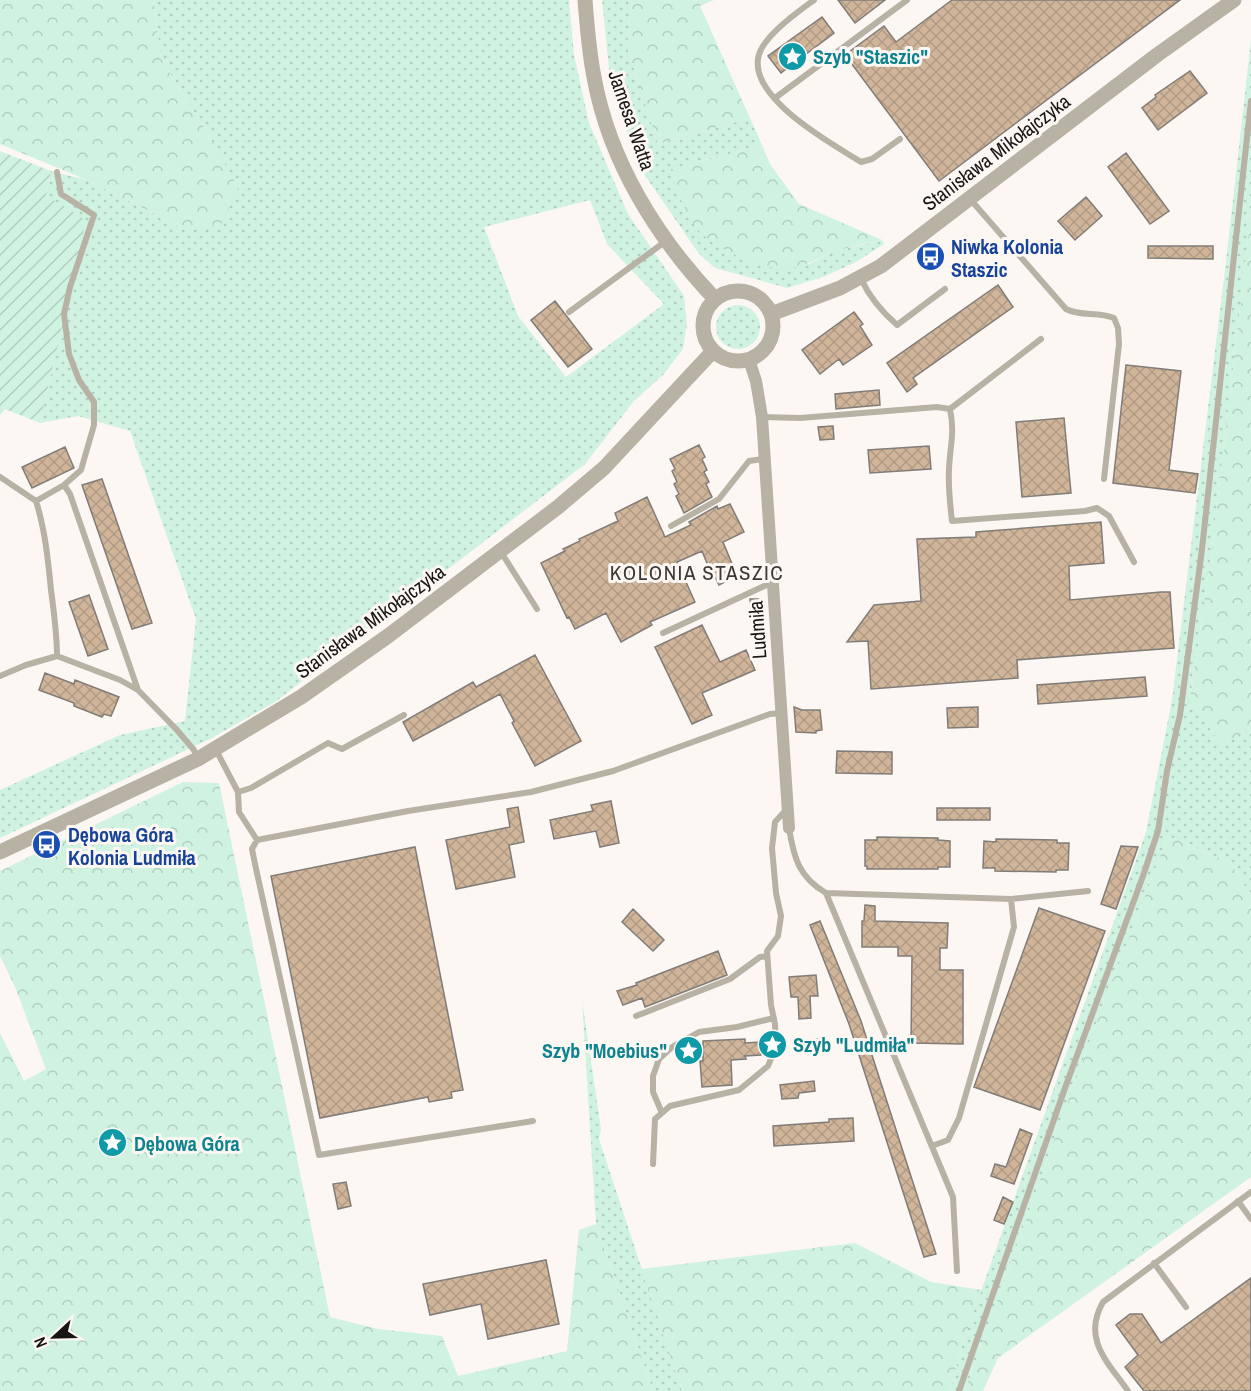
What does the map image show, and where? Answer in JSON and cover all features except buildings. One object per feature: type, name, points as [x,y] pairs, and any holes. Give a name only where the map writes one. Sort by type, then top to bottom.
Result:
[{"type":"street","name":"Jamesa Watta","points":[[585,0],[594,79],[615,146],[632,184],[667,241],[715,299]]},
{"type":"street","name":"Stanisława Mikołajczyka","points":[[771,314],[861,278],[970,199],[1157,55],[1234,0]]},
{"type":"street","points":[[740,291],[753,295],[764,303],[771,314],[773,325],[767,346],[749,360],[736,362],[723,359],[706,342],[702,330],[707,308],[715,299],[727,292],[740,291]]},
{"type":"street","name":"Stanisława Mikołajczyka","points":[[0,852],[216,750],[301,697],[388,636],[558,507],[604,468],[713,351]]},
{"type":"street","name":"Ludmiła","points":[[749,360],[756,381],[762,417],[789,828]]},
{"type":"lane","points":[[814,0],[793,15],[765,42],[758,58],[759,73],[766,86],[783,108],[810,131],[861,162],[872,159],[900,139]]},
{"type":"lane","points":[[775,98],[907,0]]},
{"type":"lane","points":[[958,1391],[1158,831],[1167,771],[1180,715],[1202,549],[1251,101]]},
{"type":"lane","points":[[36,501],[64,485],[81,470],[94,425],[94,402],[79,380],[69,354],[64,314],[70,287],[94,215],[60,194],[57,172]]},
{"type":"lane","points":[[970,199],[1066,309],[1073,313],[1105,314],[1114,318],[1118,328],[1119,344],[1104,479]]},
{"type":"lane","points":[[569,312],[667,241]]},
{"type":"lane","points":[[861,278],[879,309],[897,325],[945,289]]},
{"type":"lane","points":[[762,417],[800,418],[937,407],[950,409],[1041,339]]},
{"type":"lane","points":[[950,409],[954,427],[948,495],[952,521],[1085,511],[1097,508],[1109,516],[1134,562]]},
{"type":"lane","points":[[671,526],[719,499],[749,461],[764,459]]},
{"type":"lane","points":[[0,477],[36,501],[43,521],[57,656]]},
{"type":"lane","points":[[64,485],[74,505],[138,690]]},
{"type":"lane","points":[[500,551],[537,609]]},
{"type":"lane","points":[[663,633],[773,582]]},
{"type":"lane","points":[[0,676],[57,656],[120,680],[138,690],[176,729],[194,750],[198,759]]},
{"type":"lane","points":[[257,840],[531,792],[613,771],[770,714],[782,713]]},
{"type":"lane","points":[[238,792],[251,788],[328,743],[342,749],[404,715]]},
{"type":"lane","points":[[216,750],[238,792],[239,813],[257,840]]},
{"type":"lane","points":[[653,1164],[655,1119],[670,1106],[739,1090],[768,1065],[776,1046],[767,951],[778,936],[781,916],[776,893],[772,848],[775,822],[788,807]]},
{"type":"lane","points":[[789,828],[799,868],[812,884],[826,893],[1011,898],[1088,891]]},
{"type":"lane","points":[[257,840],[252,849],[319,1155],[532,1120]]},
{"type":"lane","points":[[826,893],[953,1197],[957,1271]]},
{"type":"lane","points":[[932,1146],[948,1140],[959,1118],[1014,927],[1011,898]]},
{"type":"lane","points":[[636,1016],[730,979],[760,957],[767,956]]},
{"type":"lane","points":[[662,1113],[653,1092],[653,1076],[659,1059],[672,1047],[699,1032],[737,1027],[774,1018]]},
{"type":"lane","points":[[1128,1391],[1094,1337],[1093,1326],[1102,1302],[1251,1192]]},
{"type":"lane","points":[[1238,1201],[1251,1219]]},
{"type":"lane","points":[[1154,1263],[1186,1307]]},
{"type":"green space","points":[[0,0],[153,0],[161,59],[210,137],[238,188],[221,225],[184,229],[87,180],[0,144]]},
{"type":"green space","points":[[153,0],[569,0],[574,55],[589,123],[628,214],[684,296],[687,324],[683,349],[664,374],[634,401],[585,464],[275,702],[212,738],[0,838],[0,790],[120,735],[185,721],[196,619],[130,431],[78,416],[40,423],[54,361],[46,196],[51,171],[87,180],[184,229],[210,137],[161,59]],"holes":[[[590,200],[607,244],[664,304],[566,377],[518,316],[484,227]]]},
{"type":"green space","points":[[602,0],[632,0],[627,47],[658,144],[750,118],[762,145],[669,170],[681,200],[700,232],[809,264],[835,251],[882,240],[884,244],[856,262],[823,277],[787,288],[715,268],[699,254],[644,174],[633,151],[610,78]]},
{"type":"green space","points":[[632,0],[714,0],[700,6],[750,118],[658,144],[627,47]]},
{"type":"green space","points":[[1251,40],[1251,213],[1212,549],[1190,699],[1222,746],[1251,726],[1251,897],[1231,863],[1168,836],[1090,1040],[965,1391],[950,1391],[963,1341],[1146,832],[1172,700]]},
{"type":"green space","points":[[762,145],[770,164],[799,204],[882,240],[843,249],[805,264],[784,269],[752,262],[707,238],[695,226],[668,170]]},
{"type":"green space","points":[[0,151],[51,171],[46,196],[86,220],[40,423],[5,409],[0,415]]},
{"type":"green space","points":[[1251,213],[1251,726],[1222,746],[1190,699],[1212,549]]},
{"type":"green space","points":[[738,305],[753,312],[760,327],[753,342],[738,349],[723,342],[716,327],[723,312]]},
{"type":"green space","points":[[183,782],[219,783],[330,1317],[378,1329],[442,1336],[458,1376],[567,1351],[579,1230],[596,1224],[653,1391],[0,1391],[0,1033],[24,1081],[46,1069],[15,987],[0,956],[0,871]]},
{"type":"green space","points":[[1168,836],[1231,863],[1251,897],[1251,1177],[998,1358],[983,1391],[965,1391],[1090,1040]]},
{"type":"green space","points":[[582,1000],[601,1129],[599,1139],[682,1391],[653,1391],[596,1224]]},
{"type":"green space","points":[[855,1243],[931,1282],[982,1290],[963,1341],[950,1391],[682,1391],[641,1269]]},
{"type":"place","name":"Szyb \"Staszic\"","points":[[792,56]]},
{"type":"place","name":"Niwka Kolonia Staszic","points":[[930,257]]},
{"type":"place","name":"Dębowa Góra Kolonia Ludmiła","points":[[47,845]]},
{"type":"place","name":"Szyb \"Ludmiła\"","points":[[772,1044]]},
{"type":"place","name":"Szyb \"Moebius\"","points":[[688,1050]]},
{"type":"place","name":"Dębowa Góra","points":[[113,1143]]},
{"type":"district","name":"KOLONIA STASZIC","points":[[697,572]]}]
